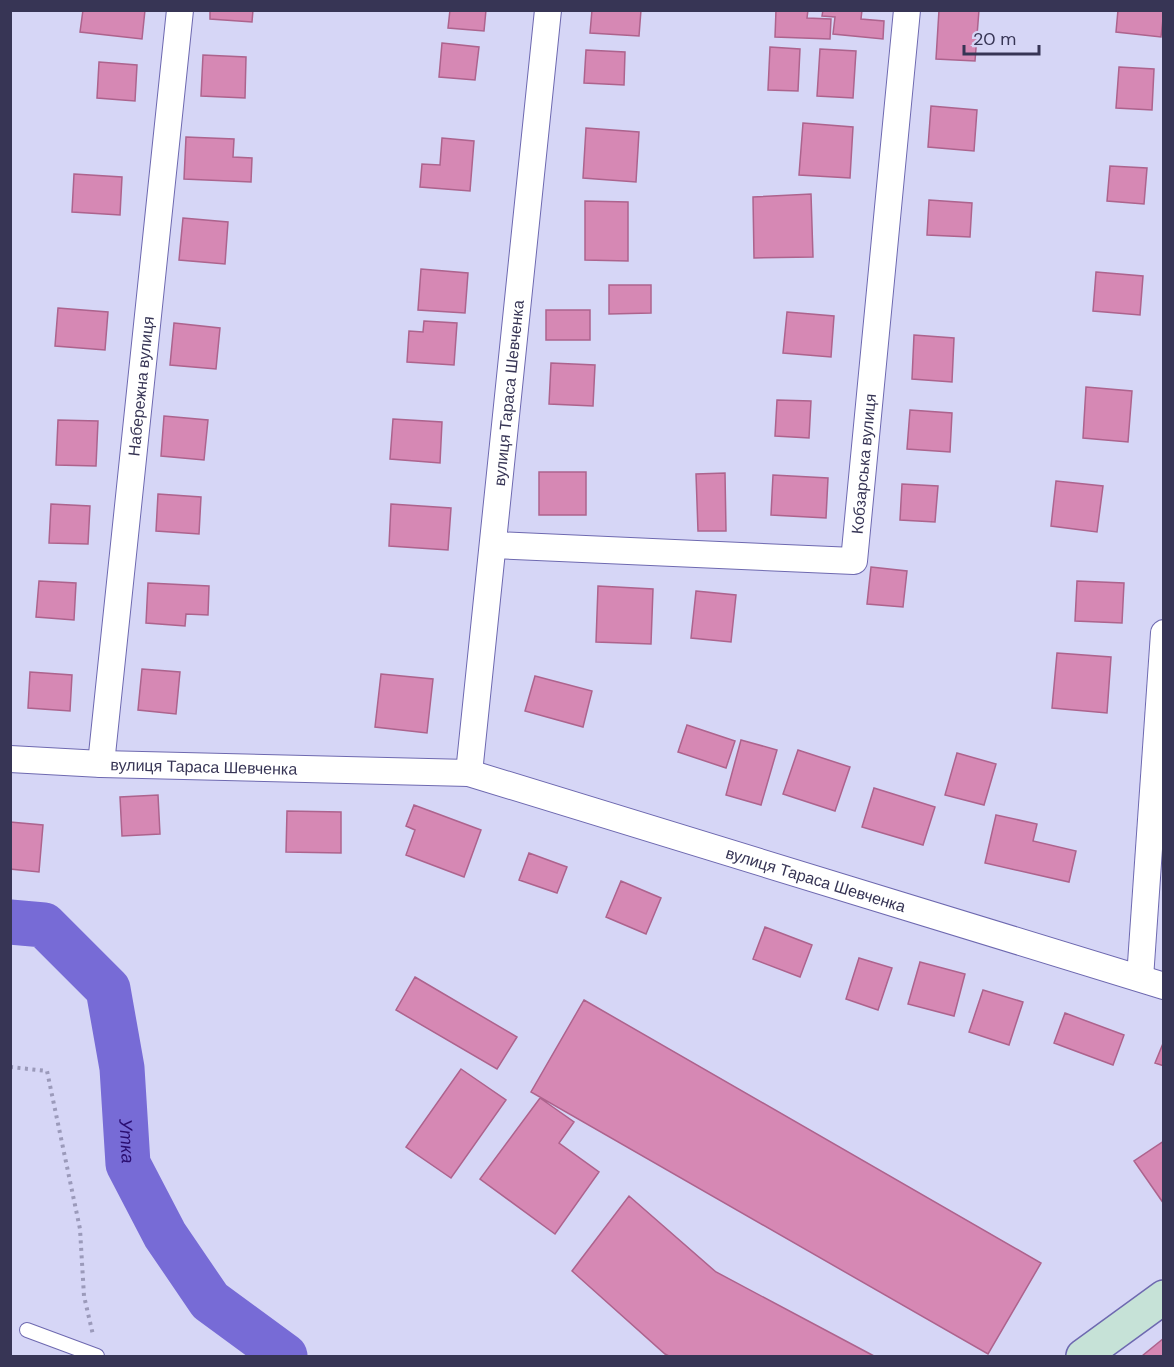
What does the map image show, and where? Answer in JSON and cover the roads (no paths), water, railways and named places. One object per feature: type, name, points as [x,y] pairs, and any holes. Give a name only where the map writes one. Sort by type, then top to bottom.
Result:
[{"type":"main road","points":[[1083,1356],[1164,1297]]},
{"type":"street","name":"Набережна вулиця","points":[[101,764],[180,10]]},
{"type":"street","name":"вулиця Тараса Шевченка","points":[[470,773],[548,10]]},
{"type":"street","name":"Кобзарська вулиця","points":[[494,545],[854,561],[907,10]]},
{"type":"street","points":[[1152,982],[1164,633]]},
{"type":"street","name":"вулиця Тараса Шевченка","points":[[10,759],[101,764],[470,773],[1152,982]]},
{"type":"lane","points":[[27,1329],[97,1356]]},
{"type":"waterway","name":"Утка","points":[[10,922],[44,925],[108,989],[122,1068],[128,1164],[165,1235],[210,1301],[285,1356]]}]
